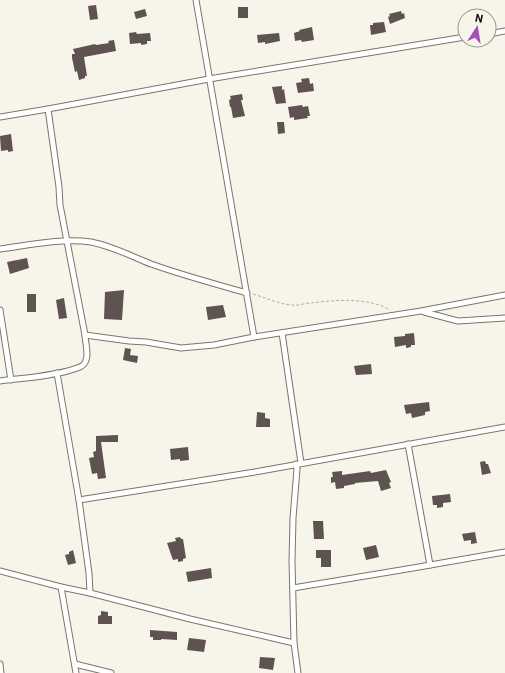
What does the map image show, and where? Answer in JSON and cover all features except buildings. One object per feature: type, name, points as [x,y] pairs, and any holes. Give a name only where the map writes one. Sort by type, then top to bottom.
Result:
[{"type":"street","points":[[196,0],[254,337]]},
{"type":"street","points":[[0,116],[48,109],[209,79],[457,38]]},
{"type":"street","points":[[0,381],[57,373],[78,368],[86,360],[87,356],[85,335],[60,205],[59,187],[48,109]]},
{"type":"street","points":[[0,249],[68,241],[91,242],[109,247],[171,271],[247,293]]},
{"type":"street","points":[[85,335],[146,342],[181,348],[214,345],[254,337],[398,314],[421,312],[505,295]]},
{"type":"street","points":[[0,310],[11,380]]},
{"type":"street","points":[[421,312],[458,321],[505,318]]},
{"type":"street","points":[[282,333],[298,463],[293,518],[294,643],[298,673]]},
{"type":"street","points":[[57,373],[79,500],[89,573],[90,593]]},
{"type":"street","points":[[79,500],[255,472],[298,463],[505,427]]},
{"type":"street","points":[[408,444],[430,565]]},
{"type":"street","points":[[293,588],[505,552]]},
{"type":"street","points":[[0,571],[294,643]]},
{"type":"street","points":[[61,587],[76,673]]},
{"type":"street","points":[[0,664],[1,673]]},
{"type":"street","points":[[75,664],[111,673]]},
{"type":"path","points":[[247,293],[263,297],[274,302],[294,306],[342,300],[360,301],[386,307],[398,314]]}]
